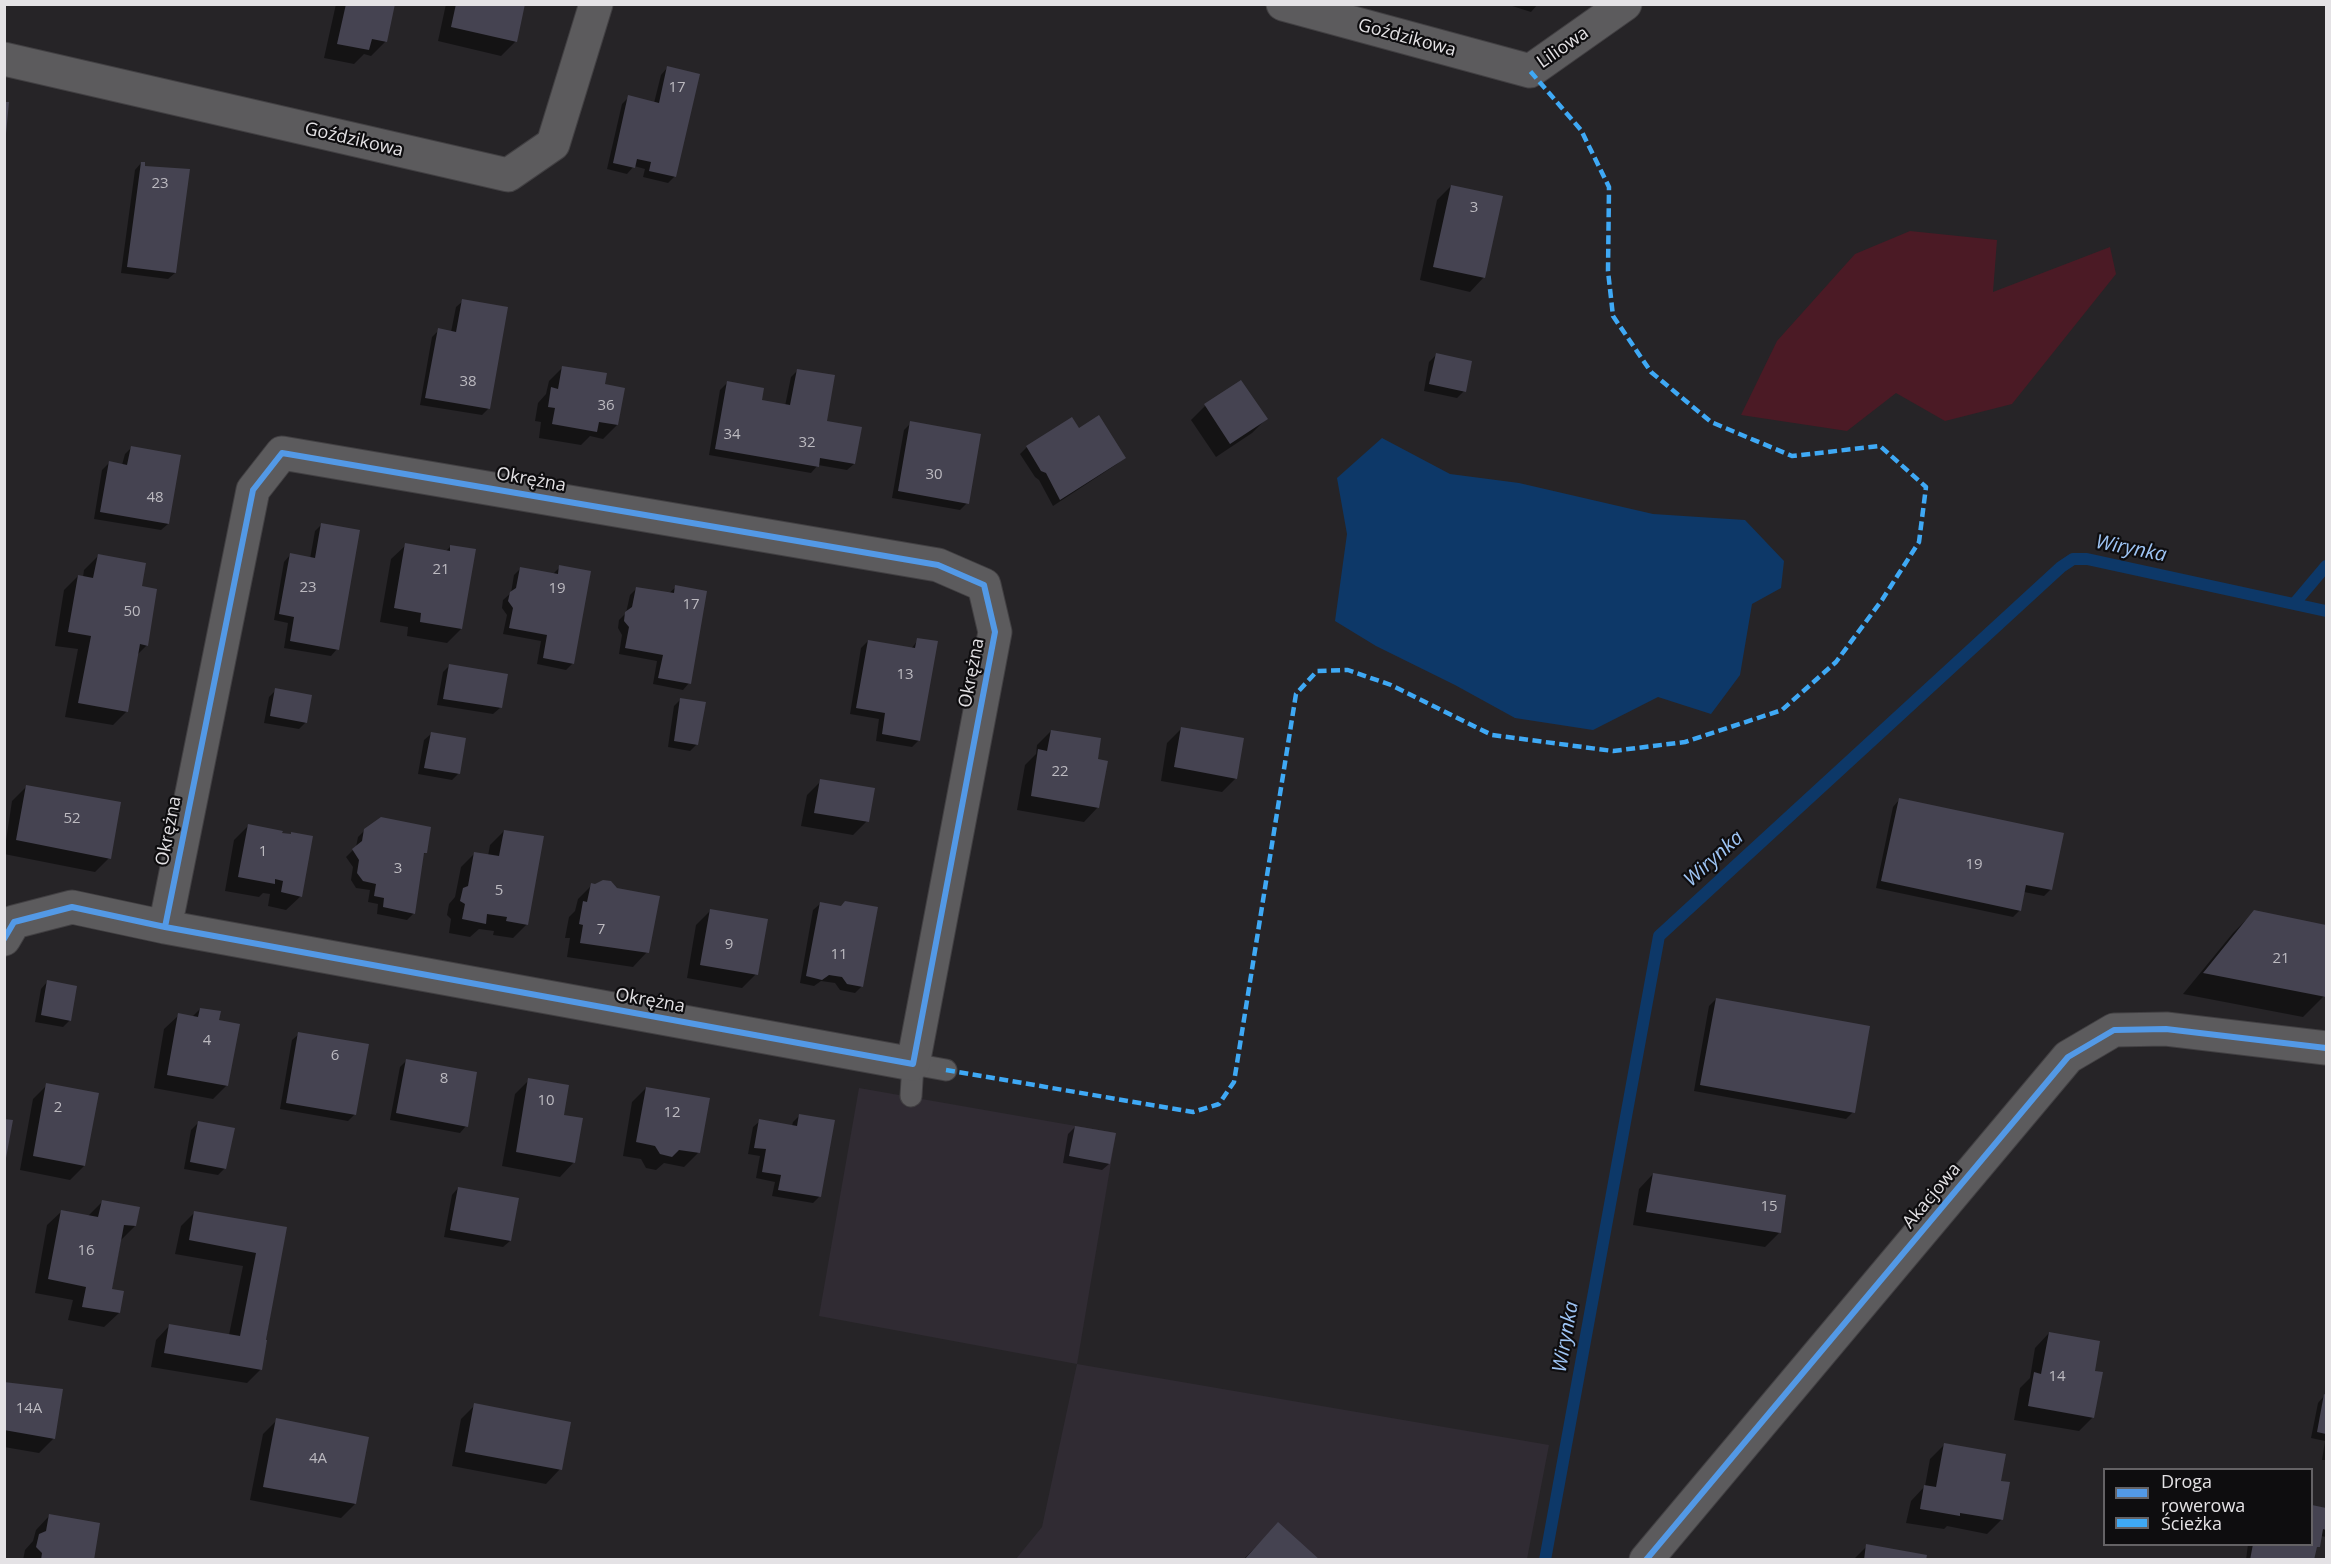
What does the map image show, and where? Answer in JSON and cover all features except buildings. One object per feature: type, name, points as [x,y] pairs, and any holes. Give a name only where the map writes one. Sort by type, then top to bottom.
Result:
[{"type":"street","name":"Goździkowa","points":[[4,59],[508,175],[553,144],[597,4]]},
{"type":"street","name":"Goździkowa","points":[[1283,4],[1530,71]]},
{"type":"street","name":"Liliowa","points":[[1530,71],[1625,4]]},
{"type":"street","name":"Okrężna","points":[[4,939],[14,922],[72,907],[165,927],[913,1064],[995,632],[984,585],[938,565],[282,453],[253,490],[165,927]]},
{"type":"street","name":"Akacjowa","points":[[1646,1560],[2068,1057],[2114,1030],[2166,1029],[2326,1048]]},
{"type":"lane","points":[[911,1096],[913,1064],[946,1070]]},
{"type":"shaded area","points":[[1910,231],[1997,240],[1993,292],[2110,247],[2116,274],[2012,404],[1945,421],[1896,393],[1847,431],[1741,415],[1777,341],[1855,254]]},
{"type":"shaded area","points":[[859,1088],[1116,1133],[1077,1364],[819,1316]]},
{"type":"shaded area","points":[[1077,1364],[1549,1445],[1527,1559],[1016,1559],[1042,1527]]},
{"type":"water","points":[[1382,438],[1450,474],[1519,483],[1653,514],[1745,520],[1784,561],[1781,588],[1752,604],[1740,675],[1711,714],[1658,697],[1593,730],[1515,718],[1376,646],[1335,621],[1347,534],[1337,478]]},
{"type":"waterway","name":"Wirynka","points":[[1545,1560],[1659,936],[2061,567],[2073,559],[2087,559],[2326,611]]},
{"type":"waterway","points":[[2294,604],[2326,566]]},
{"type":"marked path","points":[[946,1070],[1193,1112],[1219,1104],[1234,1082],[1296,694],[1317,671],[1348,670],[1391,685],[1492,735],[1613,751],[1685,742],[1782,710],[1836,662],[1882,600],[1919,542],[1926,487],[1880,446],[1792,456],[1711,422],[1651,372],[1613,316],[1608,271],[1609,187],[1581,130],[1530,71]]},
{"type":"cycle path","points":[[4,939],[14,922],[72,907],[165,927],[913,1064],[995,632],[984,585],[938,565],[282,453],[253,490],[165,927]]},
{"type":"cycle path","points":[[1646,1560],[2068,1057],[2114,1030],[2166,1029],[2326,1048]]}]
